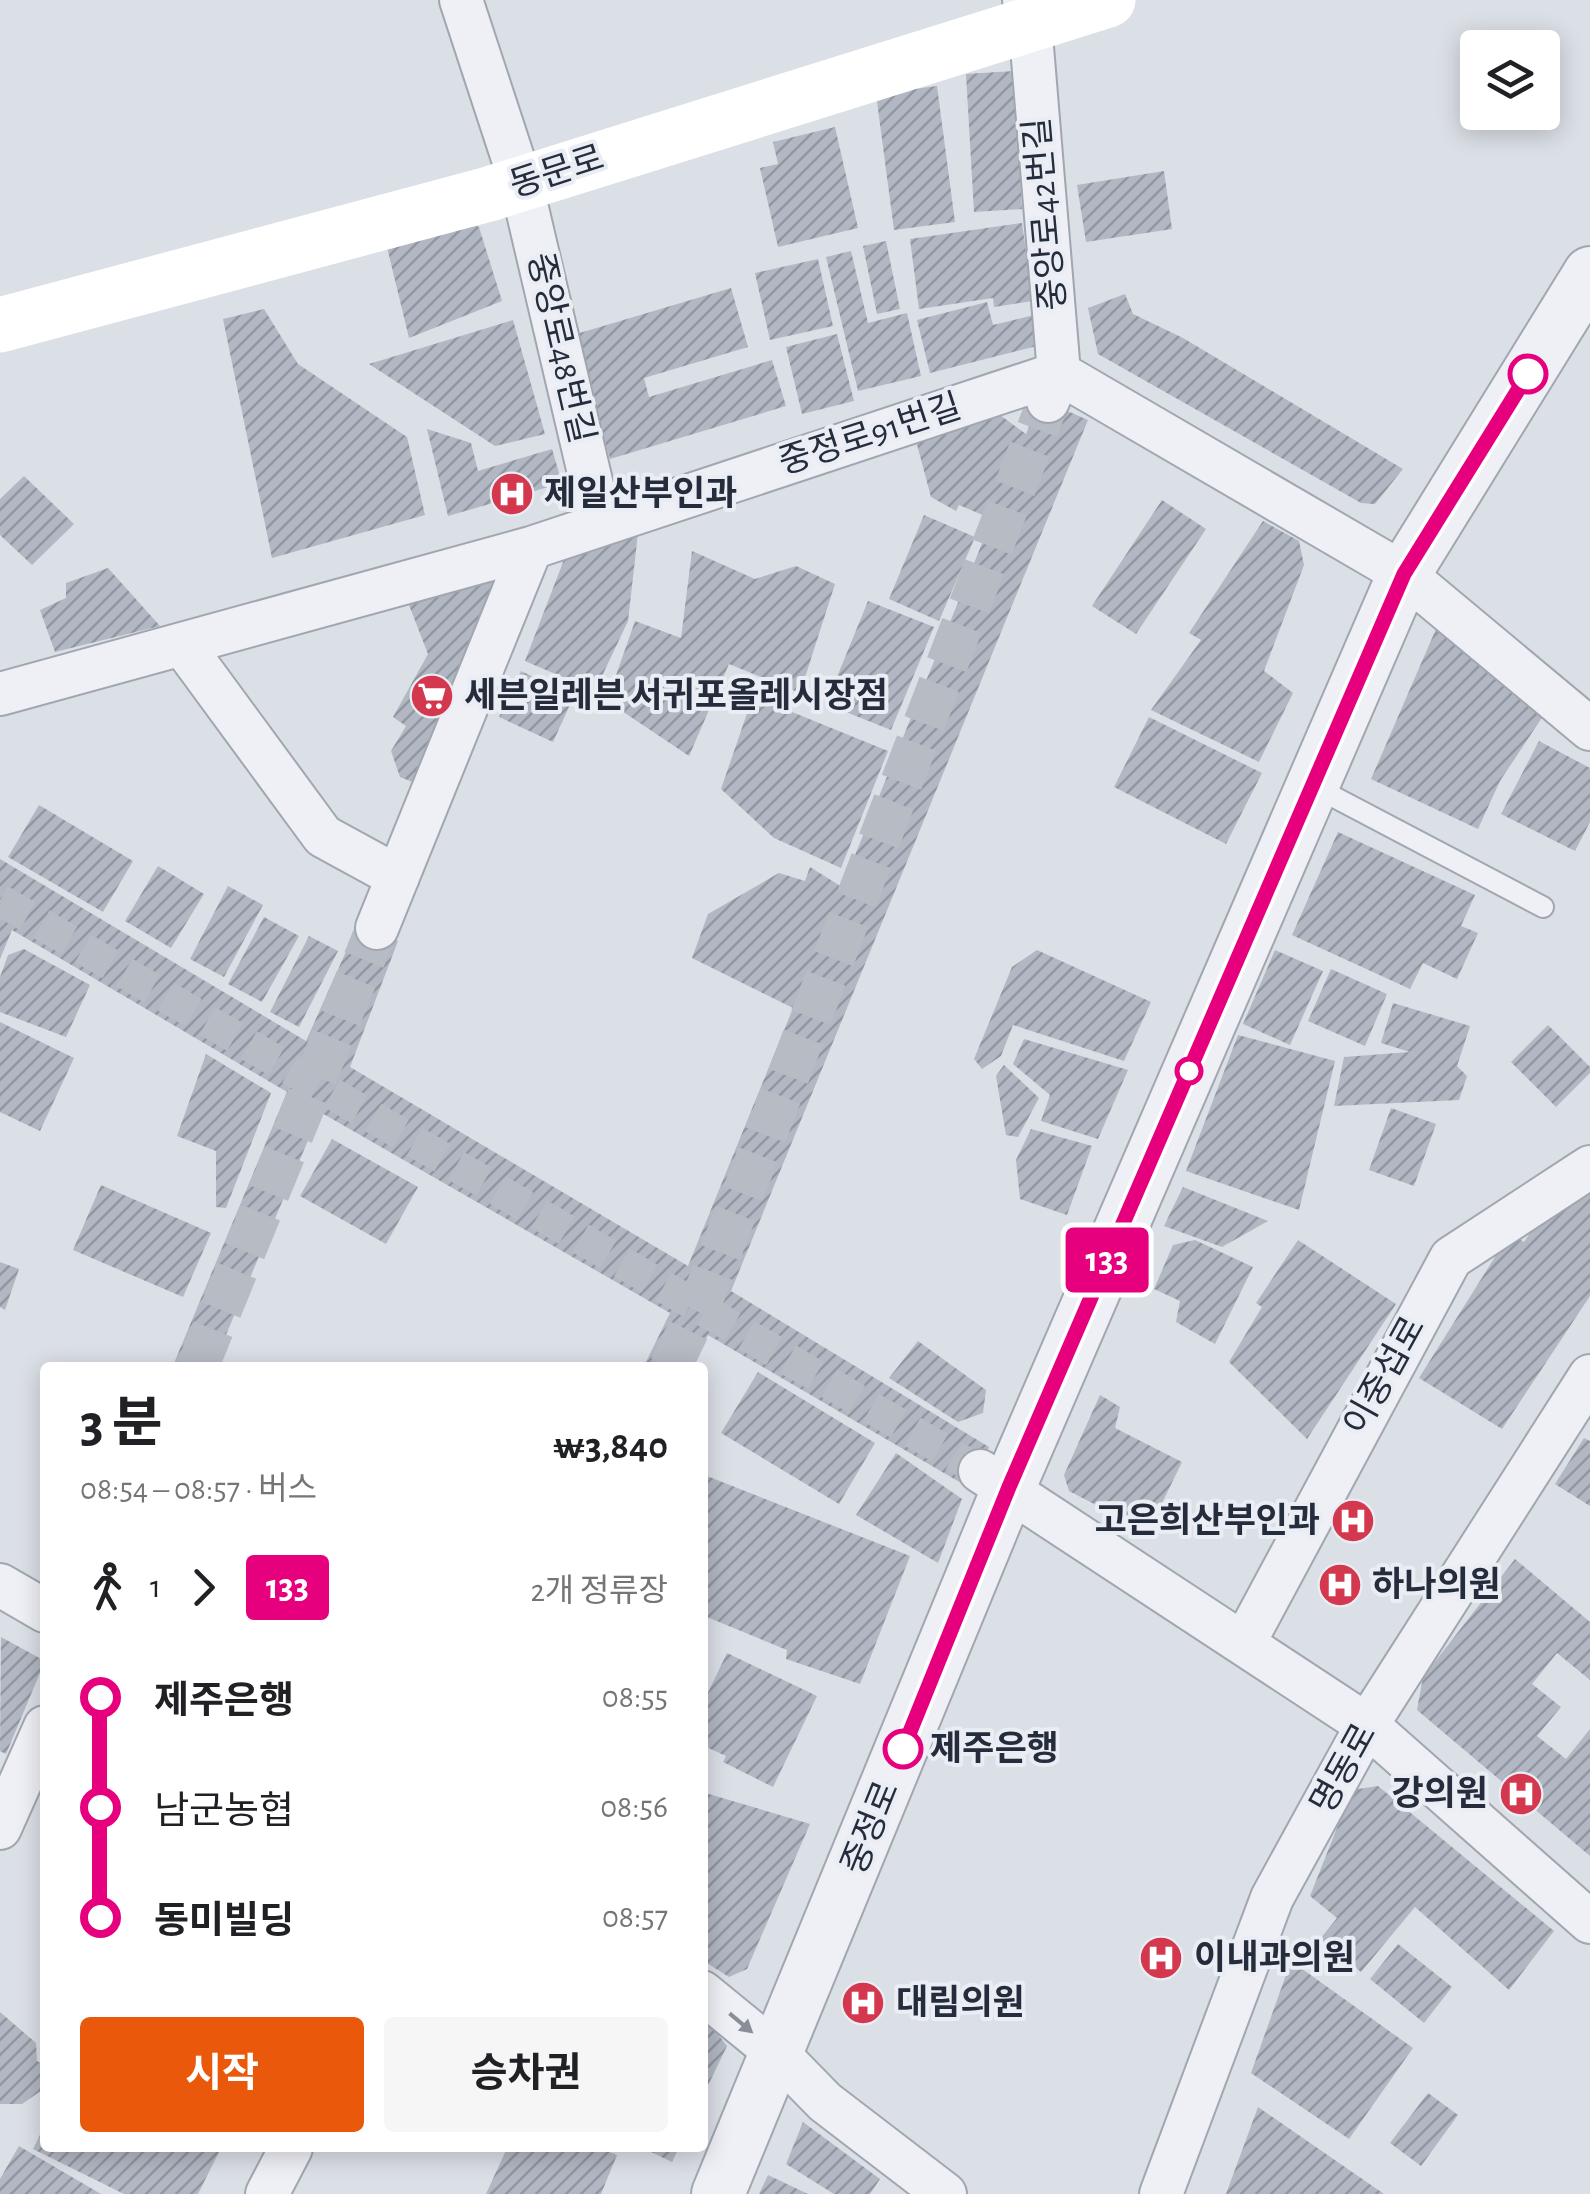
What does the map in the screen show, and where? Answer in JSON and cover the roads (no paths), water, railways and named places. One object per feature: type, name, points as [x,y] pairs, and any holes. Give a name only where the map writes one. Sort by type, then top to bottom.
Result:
[{"type":"main road","name":"동문로","points":[[0,325],[521,183],[1027,11],[1108,0]]},
{"type":"street","name":"중앙로48번길","points":[[461,0],[521,183],[601,524]]},
{"type":"street","name":"중앙로42번길","points":[[1027,11],[1054,388]]},
{"type":"street","name":"중정로","points":[[718,2194],[779,2054],[995,1479],[1313,786],[1404,574],[1590,273]]},
{"type":"street","name":"중정로91번길","points":[[0,694],[531,548],[1054,388]]},
{"type":"street","points":[[1054,388],[1404,574],[1590,729]]},
{"type":"street","points":[[377,928],[531,548]]},
{"type":"street","points":[[182,644],[323,836],[398,877]]},
{"type":"street","name":"이중섭로","points":[[1244,1643],[1451,1258],[1590,1167]]},
{"type":"street","name":"명동로","points":[[1161,2194],[1272,1898],[1367,1724],[1590,1376]]},
{"type":"street","points":[[995,1479],[1367,1724],[1590,1922]]},
{"type":"street","points":[[0,1585],[40,1608]]},
{"type":"street","points":[[0,1828],[40,1737]]},
{"type":"street","points":[[708,1997],[779,2054],[825,2102],[945,2194]]},
{"type":"street","points":[[268,2194],[289,2152]]},
{"type":"lane","points":[[1313,786],[1543,907]]},
{"type":"tunnel","points":[[673,1362],[699,1308],[1048,402]]},
{"type":"tunnel","points":[[0,900],[980,1471]]},
{"type":"tunnel","points":[[0,908],[2,901]]},
{"type":"tunnel","points":[[199,1362],[377,928]]},
{"type":"place","name":"제일산부인과","points":[[512,494]]},
{"type":"place","name":"세븐일레븐 서귀포올레시장점","points":[[432,696]]},
{"type":"place","name":"고은희산부인과","points":[[1353,1521]]},
{"type":"place","name":"하나의원","points":[[1340,1585]]},
{"type":"place","name":"제주은행","points":[[903,1749]]},
{"type":"place","name":"강의원","points":[[1521,1794]]},
{"type":"place","name":"이내과의원","points":[[1161,1958]]},
{"type":"place","name":"대림의원","points":[[863,2003]]}]
